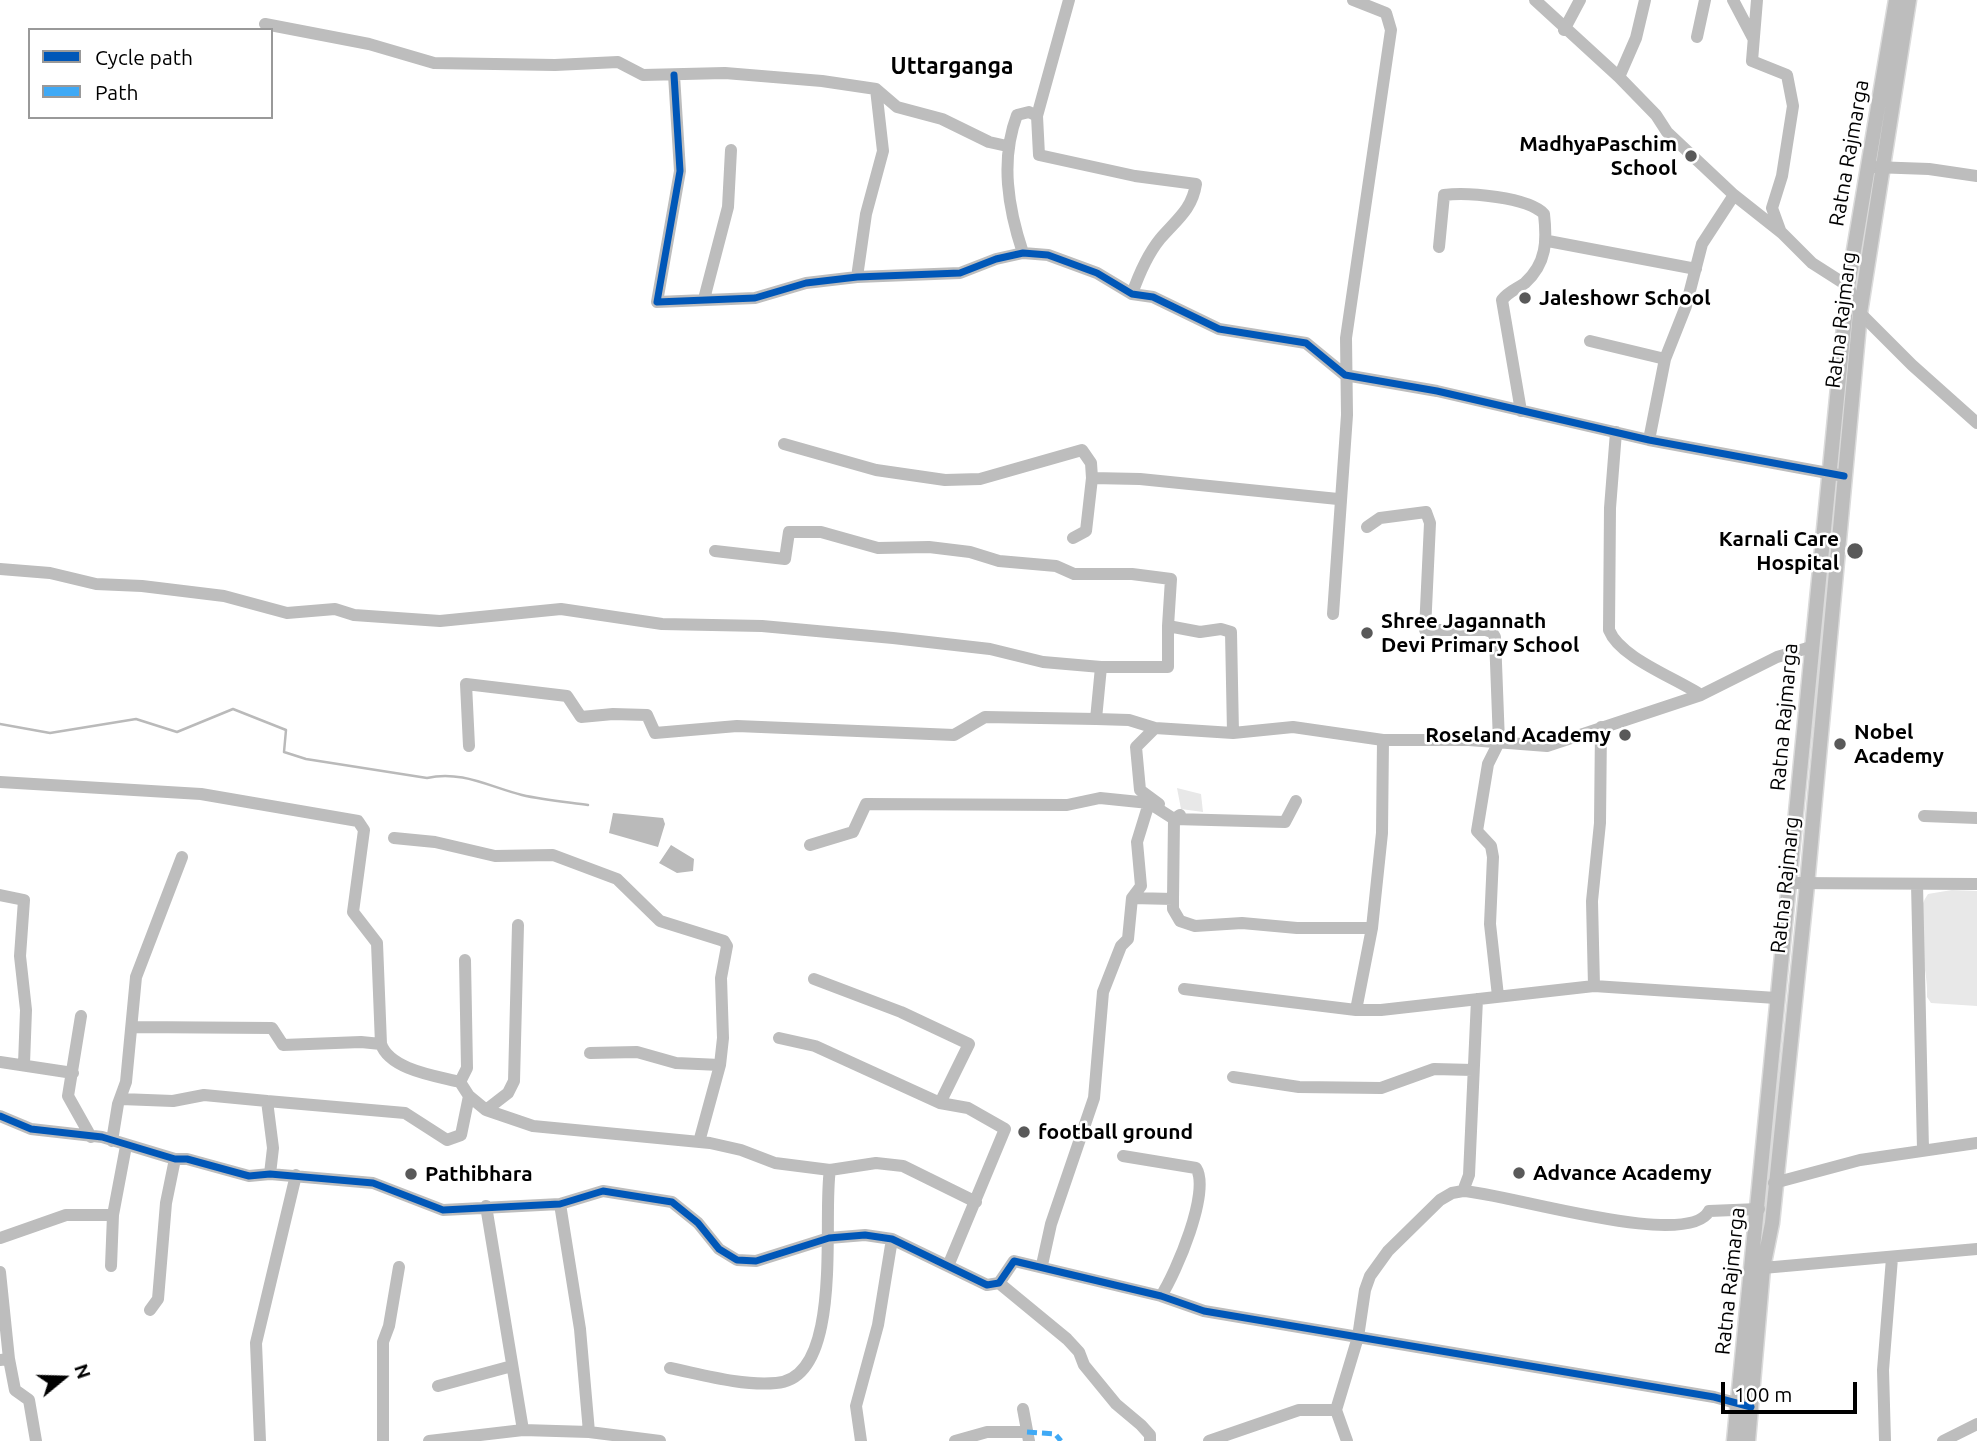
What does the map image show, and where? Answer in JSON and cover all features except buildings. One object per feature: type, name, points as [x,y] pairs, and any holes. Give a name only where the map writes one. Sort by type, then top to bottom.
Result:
[{"type":"main road","name":"Ratna Rajmarga","points":[[1734,1441],[1745,1406],[1762,1218],[1776,998],[1790,883],[1848,286],[1896,0]]},
{"type":"main road","name":"Ratna Rajmarg","points":[[1748,1441],[1745,1406],[1763,1268],[1762,1218],[1774,1183],[1807,884],[1860,313],[1909,0]]},
{"type":"street","points":[[1069,0],[1037,116],[1039,155],[1135,176],[1196,184],[1189,210],[1160,239],[1146,260],[1132,294]]},
{"type":"street","points":[[1333,614],[1338,499],[1347,415],[1346,338],[1391,30],[1386,13],[1353,0]]},
{"type":"street","points":[[1535,0],[1564,30],[1619,77],[1656,115],[1667,132],[1734,195],[1782,233],[1812,263],[1848,286],[1860,313],[1912,365],[1977,423]]},
{"type":"street","points":[[1564,30],[1580,0]]},
{"type":"street","points":[[1619,77],[1636,38],[1645,0]]},
{"type":"street","points":[[1697,37],[1705,0]]},
{"type":"street","points":[[1733,0],[1753,39]]},
{"type":"street","points":[[1757,0],[1752,61],[1787,75],[1793,106],[1782,176],[1772,208],[1782,233]]},
{"type":"street","points":[[265,24],[369,44],[434,63],[555,65],[618,62],[643,75],[674,75],[699,71],[822,81],[876,89],[897,107],[942,119],[989,142],[1007,146]]},
{"type":"street","points":[[674,75],[680,171],[657,302],[755,299],[806,283],[857,277],[960,273],[978,264],[1023,253],[1048,255],[1070,261],[1132,294],[1153,297],[1219,329],[1306,342],[1345,375],[1437,391],[1648,440],[1736,454],[1844,476]]},
{"type":"street","points":[[857,277],[866,214],[884,152],[876,89]]},
{"type":"street","points":[[1023,253],[1011,209],[1007,146],[1017,115],[1029,112],[1037,116]]},
{"type":"street","points":[[704,299],[729,206],[731,150]]},
{"type":"street","points":[[1869,166],[1929,169],[1977,176]]},
{"type":"street","points":[[1439,247],[1444,195],[1470,192],[1542,210],[1548,241],[1540,262],[1525,283],[1502,300],[1521,411]]},
{"type":"street","points":[[1648,440],[1665,359],[1686,306],[1702,244],[1734,195]]},
{"type":"street","points":[[1548,241],[1696,270]]},
{"type":"street","points":[[1590,341],[1665,359]]},
{"type":"street","points":[[1616,432],[1610,508],[1609,630],[1612,639],[1629,653],[1701,695]]},
{"type":"street","points":[[784,444],[876,470],[945,480],[980,480],[1082,450],[1091,463],[1092,478],[1086,531],[1073,538]]},
{"type":"street","points":[[1092,478],[1140,479],[1338,499]]},
{"type":"street","points":[[1367,527],[1380,517],[1426,512],[1430,523],[1425,630],[1492,632],[1499,742],[1488,764],[1477,831],[1491,846],[1493,857],[1490,924],[1498,996]]},
{"type":"street","points":[[0,569],[50,573],[96,584],[142,586],[224,596],[287,613],[335,609],[354,615],[440,621],[561,610],[662,624],[761,626],[893,638],[990,649],[1043,662],[1101,667],[1168,667],[1171,579],[1132,574],[1074,574],[1056,566],[999,561],[970,552],[929,547],[878,548],[821,533],[789,532],[785,559],[715,551]]},
{"type":"street","points":[[1168,626],[1200,632],[1221,629],[1231,632],[1233,733]]},
{"type":"street","points":[[469,746],[466,684],[567,695],[581,717],[647,715],[655,733],[737,726],[954,735],[985,718],[1096,719],[1129,720],[1155,728],[1233,733],[1293,727],[1383,740],[1499,742],[1548,746],[1701,695],[1777,657],[1811,647]]},
{"type":"street","points":[[1096,719],[1101,667]]},
{"type":"street","points":[[1594,986],[1592,901],[1600,824],[1601,727]]},
{"type":"street","points":[[1155,728],[1136,747],[1140,790],[1149,803],[1174,819],[1285,822],[1296,801]]},
{"type":"street","points":[[1356,1010],[1371,928],[1382,833],[1383,740]]},
{"type":"street","points":[[0,782],[201,794],[358,821],[364,830],[354,912],[377,943],[381,1044],[391,1058],[423,1072],[460,1082],[469,1096],[486,1110],[533,1126],[699,1142],[741,1150],[775,1163],[830,1170],[876,1163],[903,1166],[976,1202]]},
{"type":"street","points":[[1140,790],[1181,815],[1174,819]]},
{"type":"street","points":[[810,845],[853,832],[866,804],[1067,805],[1100,798],[1149,803]]},
{"type":"street","points":[[1042,1265],[1051,1224],[1094,1098],[1103,992],[1121,946],[1128,939],[1132,898],[1142,886],[1137,842],[1149,803]]},
{"type":"street","points":[[1924,816],[1977,818]]},
{"type":"street","points":[[1174,819],[1173,909],[1180,921],[1195,926],[1241,923],[1297,929],[1371,928]]},
{"type":"street","points":[[394,838],[435,842],[495,856],[553,855],[617,879],[660,921],[724,941],[727,946],[721,978],[723,1038],[720,1065],[699,1142]]},
{"type":"street","points":[[112,1140],[127,1082],[136,977],[182,857]]},
{"type":"street","points":[[1790,883],[1977,884]]},
{"type":"street","points":[[1917,884],[1923,1149]]},
{"type":"street","points":[[0,895],[24,900],[20,956],[26,1010],[24,1064]]},
{"type":"street","points":[[1132,898],[1173,899]]},
{"type":"street","points":[[486,1110],[508,1093],[514,1081],[518,925]]},
{"type":"street","points":[[460,1082],[467,1069],[465,960]]},
{"type":"street","points":[[814,979],[901,1012],[970,1044],[940,1102]]},
{"type":"street","points":[[1184,989],[1356,1010],[1594,986],[1776,998]]},
{"type":"street","points":[[1463,1191],[1469,1175],[1478,999]]},
{"type":"street","points":[[81,1016],[68,1096],[91,1136]]},
{"type":"street","points":[[132,1027],[272,1028],[284,1045],[361,1042],[381,1044]]},
{"type":"street","points":[[779,1038],[815,1046],[940,1102],[968,1108],[1005,1129],[948,1266]]},
{"type":"street","points":[[590,1054],[637,1052],[676,1063],[720,1065]]},
{"type":"street","points":[[0,1062],[73,1073]]},
{"type":"street","points":[[1233,1077],[1299,1087],[1381,1088],[1434,1069],[1473,1070]]},
{"type":"street","points":[[121,1099],[173,1101],[204,1095],[405,1113],[447,1140],[461,1135],[469,1096]]},
{"type":"street","points":[[267,1101],[273,1148],[270,1174]]},
{"type":"street","points":[[0,1116],[32,1129],[112,1140],[175,1159],[187,1159],[248,1176],[296,1175],[373,1183],[443,1210],[560,1204],[603,1191],[672,1202],[698,1223],[719,1249],[737,1260],[756,1261],[829,1238],[865,1235],[892,1239],[987,1285],[999,1283],[1014,1261],[1042,1265],[1161,1296],[1204,1311],[1714,1396],[1745,1406]]},
{"type":"street","points":[[1774,1183],[1860,1160],[1977,1143]]},
{"type":"street","points":[[111,1266],[113,1215],[126,1146]]},
{"type":"street","points":[[1123,1156],[1196,1168],[1200,1174],[1198,1203],[1191,1226],[1169,1284],[1161,1296]]},
{"type":"street","points":[[150,1310],[158,1299],[166,1203],[175,1159]]},
{"type":"street","points":[[670,1368],[715,1377],[779,1384],[803,1368],[816,1354],[829,1272],[827,1213],[830,1170]]},
{"type":"street","points":[[260,1441],[256,1343],[296,1175]]},
{"type":"street","points":[[1347,1441],[1336,1410],[1359,1337],[1365,1290],[1382,1259],[1440,1200],[1452,1193],[1463,1191],[1654,1227],[1696,1222],[1706,1218],[1709,1211],[1762,1218]]},
{"type":"street","points":[[560,1204],[580,1329],[589,1432]]},
{"type":"street","points":[[486,1206],[523,1430]]},
{"type":"street","points":[[0,1238],[65,1215],[113,1215]]},
{"type":"street","points":[[861,1441],[856,1406],[878,1325],[892,1239]]},
{"type":"street","points":[[1763,1268],[1977,1249]]},
{"type":"street","points":[[1885,1441],[1883,1370],[1892,1258]]},
{"type":"street","points":[[383,1441],[383,1342],[389,1326],[399,1267]]},
{"type":"street","points":[[0,1272],[4,1360],[15,1390],[29,1400],[36,1441]]},
{"type":"street","points":[[999,1283],[1067,1339],[1116,1404],[1150,1435],[1150,1441]]},
{"type":"street","points":[[438,1386],[512,1366]]},
{"type":"street","points":[[955,1441],[987,1433],[1028,1437],[1023,1409]]},
{"type":"street","points":[[1209,1441],[1299,1410],[1336,1410]]},
{"type":"street","points":[[1943,1441],[1977,1424]]},
{"type":"street","points":[[429,1441],[523,1430],[589,1432],[660,1441]]},
{"type":"shaded area","points":[[1177,788],[1201,794],[1203,812],[1181,809]]},
{"type":"shaded area","points":[[613,813],[663,818],[665,824],[658,847],[609,833]]},
{"type":"shaded area","points":[[671,845],[694,859],[693,871],[677,873],[659,863]]},
{"type":"shaded area","points":[[1952,890],[1977,891],[1977,1006],[1931,1003],[1927,997],[1920,916],[1928,894]]},
{"type":"waterway","points":[[0,724],[50,733],[136,719],[177,732],[233,709],[286,730],[284,752],[306,759],[427,778],[452,776],[475,780],[522,795],[588,805]]},
{"type":"marked path","points":[[1027,1432],[1055,1434],[1061,1441]]},
{"type":"cycle path","points":[[674,75],[680,171],[657,302],[755,298],[806,283],[857,277],[960,273],[996,259],[1023,253],[1048,255],[1097,273],[1132,294],[1153,297],[1219,329],[1306,343],[1345,375],[1437,391],[1649,440],[1844,476]]},
{"type":"cycle path","points":[[0,1116],[31,1129],[102,1137],[175,1159],[187,1159],[249,1176],[270,1174],[373,1183],[443,1210],[560,1204],[603,1191],[672,1202],[698,1223],[719,1249],[737,1260],[756,1261],[829,1238],[865,1235],[892,1239],[987,1285],[999,1283],[1014,1261],[1161,1296],[1204,1311],[1714,1397],[1751,1407]]},
{"type":"place","name":"MadhyaPaschim School","points":[[1691,156]]},
{"type":"place","name":"Jaleshowr School","points":[[1525,298]]},
{"type":"place","name":"Karnali Care Hospital","points":[[1855,551]]},
{"type":"place","name":"Shree Jagannath Devi Primary School","points":[[1367,633]]},
{"type":"place","name":"Roseland Academy","points":[[1625,735]]},
{"type":"place","name":"Nobel Academy","points":[[1840,744]]},
{"type":"place","name":"football ground","points":[[1024,1132]]},
{"type":"place","name":"Advance Academy","points":[[1519,1173]]},
{"type":"place","name":"Pathibhara","points":[[411,1174]]},
{"type":"district","name":"Uttarganga","points":[[952,66]]}]
